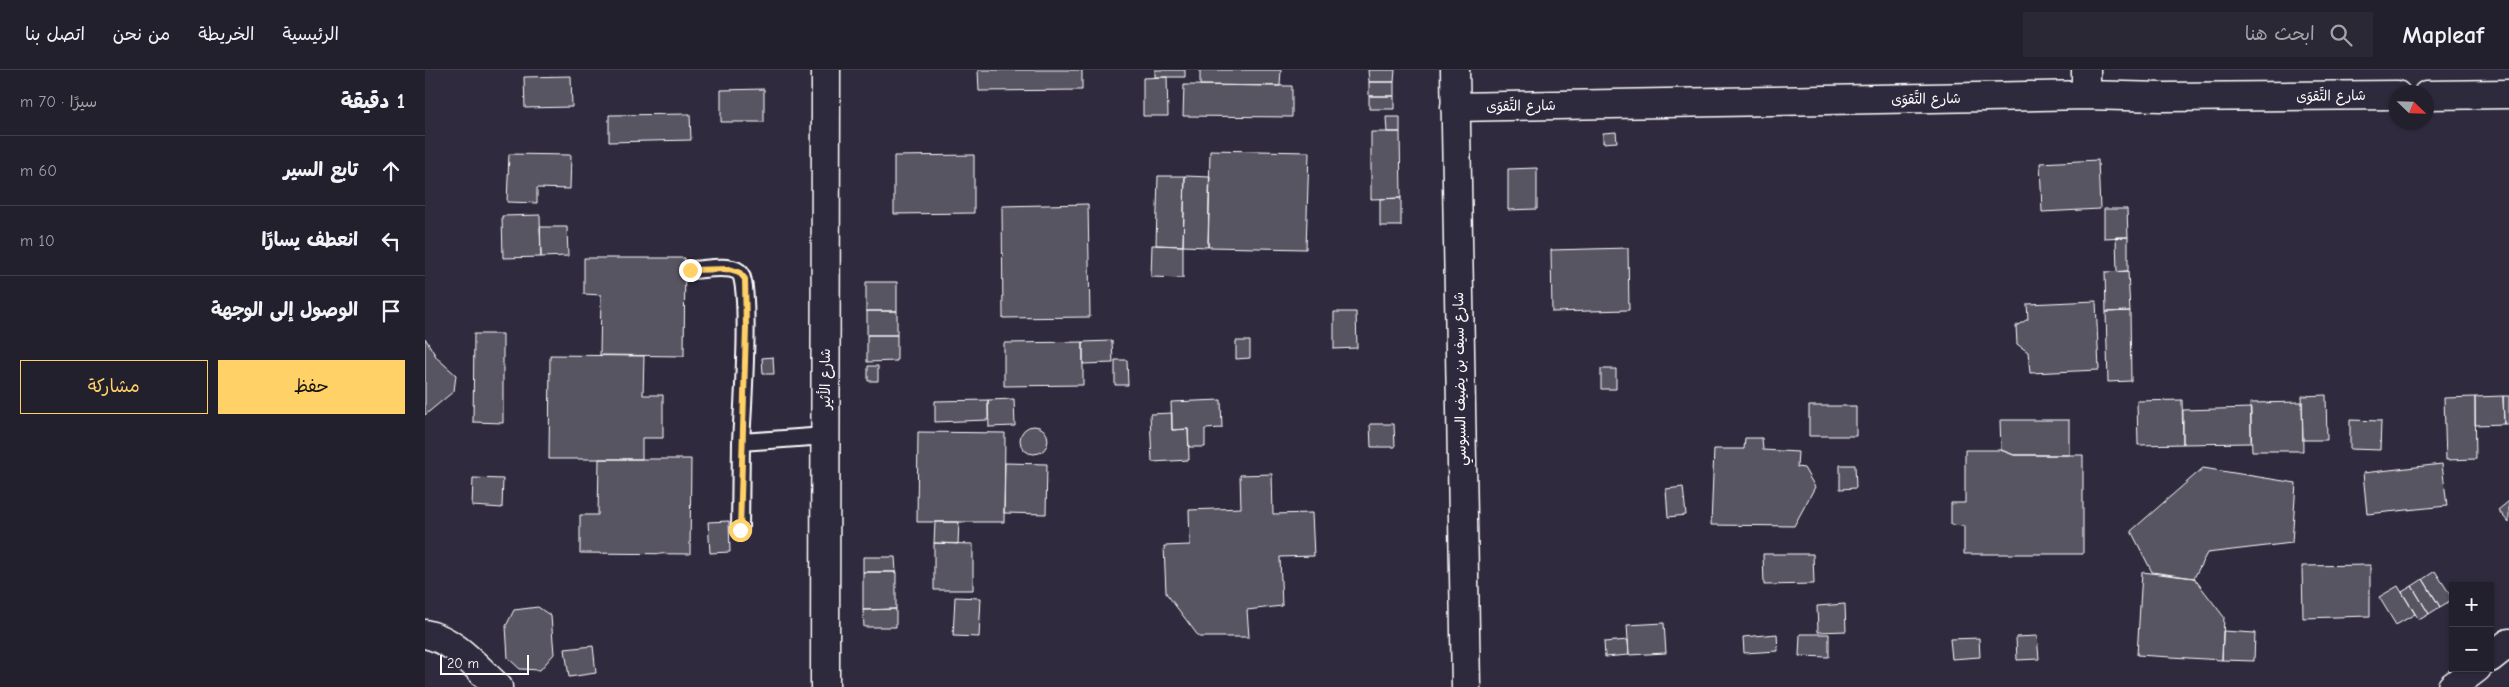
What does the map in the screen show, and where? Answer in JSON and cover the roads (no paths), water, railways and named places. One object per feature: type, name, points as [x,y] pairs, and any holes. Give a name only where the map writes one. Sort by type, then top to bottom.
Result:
[{"type":"street","name":"شارع الأثير","points":[[825,687],[826,70]]},
{"type":"street","name":"شارع سيف بن يضيف السبوسي","points":[[1455,70],[1466,687]]},
{"type":"street","name":"شارع التَّقوَى","points":[[1455,108],[2086,83],[2162,97],[2389,95]]},
{"type":"street","points":[[2434,95],[2509,94]]},
{"type":"street","points":[[425,634],[440,637],[467,658],[498,687]]},
{"type":"street","points":[[2494,655],[2509,644]]},
{"type":"street","points":[[2452,687],[2472,672]]},
{"type":"lane","points":[[690,270],[729,269],[739,272],[745,279],[746,328],[741,442],[740,530]]},
{"type":"lane","points":[[741,442],[825,436]]}]
